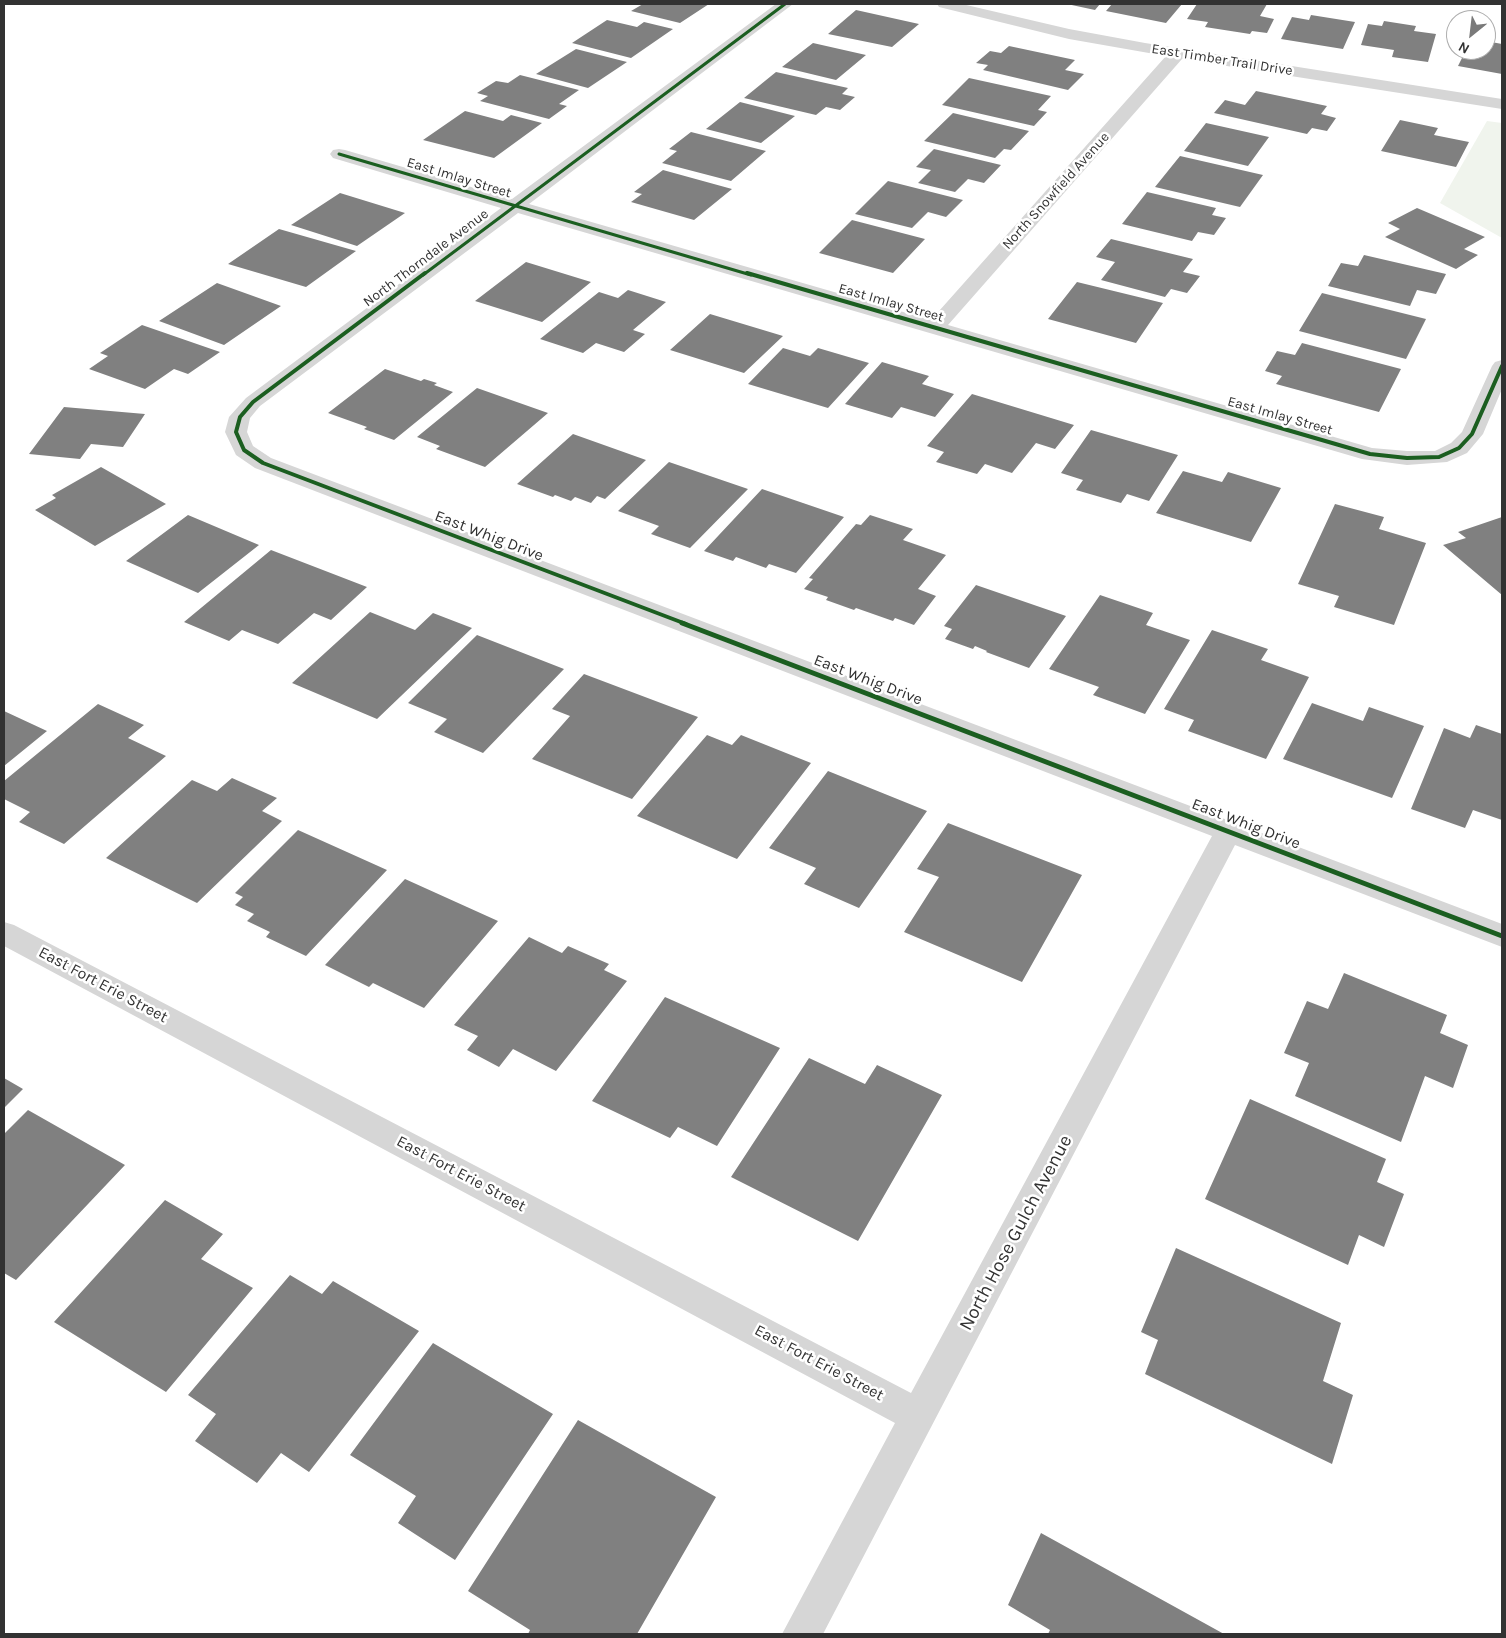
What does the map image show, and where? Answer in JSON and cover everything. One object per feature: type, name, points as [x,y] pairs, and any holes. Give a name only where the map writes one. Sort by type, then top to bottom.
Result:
[{"type":"street","name":"North Thorndale Avenue","points":[[236,432],[240,417],[253,402],[785,4]]},
{"type":"street","name":"East Timber Trail Drive","points":[[944,4],[1069,34],[1177,54],[1502,104]]},
{"type":"street","name":"North Snowfield Avenue","points":[[935,328],[1177,54]]},
{"type":"street","name":"East Imlay Street","points":[[339,154],[1370,454],[1408,458],[1439,457],[1459,448],[1472,434],[1502,366]]},
{"type":"street","name":"East Whig Drive","points":[[236,432],[244,450],[264,463],[1502,936]]},
{"type":"street","name":"North Hose Gulch Avenue","points":[[802,1634],[1230,831]]},
{"type":"street","name":"East Fort Erie Street","points":[[4,933],[918,1416]]},
{"type":"shaded area","points":[[1487,121],[1502,123],[1502,238],[1440,203]]},
{"type":"building","points":[[643,4],[709,4],[680,23],[631,11]]},
{"type":"building","points":[[1067,4],[1100,4],[1095,10]]},
{"type":"building","points":[[1112,4],[1182,4],[1166,23],[1106,11]]},
{"type":"building","points":[[1197,4],[1267,4],[1260,16],[1274,19],[1267,33],[1252,31],[1250,34],[1205,27],[1208,22],[1187,19]]},
{"type":"building","points":[[856,10],[919,24],[892,47],[828,34]]},
{"type":"building","points":[[1311,15],[1355,22],[1343,49],[1281,39],[1292,17],[1309,20]]},
{"type":"building","points":[[607,20],[637,27],[644,22],[673,29],[631,58],[572,43]]},
{"type":"building","points":[[1384,21],[1416,26],[1414,31],[1436,34],[1428,62],[1392,57],[1394,50],[1361,45],[1368,24],[1382,26]]},
{"type":"building","points":[[813,43],[866,55],[836,80],[782,67]]},
{"type":"building","points":[[1496,43],[1502,44],[1502,74],[1458,66],[1461,60],[1496,60]]},
{"type":"building","points":[[1009,46],[1075,60],[1065,70],[1084,74],[1068,90],[983,70],[988,65],[976,63],[990,51],[1001,53]]},
{"type":"building","points":[[576,49],[627,62],[588,88],[536,74]]},
{"type":"building","points":[[776,72],[848,88],[842,94],[855,97],[840,110],[826,107],[816,115],[744,98]]},
{"type":"building","points":[[520,75],[579,90],[559,104],[567,106],[549,119],[480,101],[488,96],[477,93],[496,81],[508,83]]},
{"type":"building","points":[[969,78],[1051,96],[1038,110],[1047,112],[1034,126],[942,105]]},
{"type":"building","points":[[1256,91],[1327,106],[1321,114],[1336,118],[1327,131],[1312,128],[1307,134],[1214,113],[1225,100],[1245,105]]},
{"type":"building","points":[[740,102],[795,116],[761,143],[706,129]]},
{"type":"building","points":[[465,111],[503,121],[511,115],[542,123],[494,158],[423,140]]},
{"type":"building","points":[[953,113],[1029,131],[1011,150],[1004,149],[995,158],[924,141]]},
{"type":"building","points":[[1400,120],[1438,128],[1434,135],[1469,142],[1456,167],[1381,151]]},
{"type":"building","points":[[1206,123],[1269,137],[1248,166],[1184,151]]},
{"type":"building","points":[[691,132],[766,151],[731,181],[662,163],[677,151],[669,149]]},
{"type":"building","points":[[934,149],[1001,165],[984,183],[968,179],[955,192],[918,183],[931,170],[916,167]]},
{"type":"building","points":[[1180,156],[1263,175],[1240,207],[1155,187]]},
{"type":"building","points":[[663,170],[732,189],[694,220],[631,202],[642,194],[634,192]]},
{"type":"building","points":[[888,181],[963,200],[946,217],[928,212],[912,228],[855,214]]},
{"type":"building","points":[[1147,192],[1216,208],[1212,215],[1226,218],[1214,235],[1198,232],[1192,241],[1122,224]]},
{"type":"building","points":[[340,193],[405,213],[357,246],[291,225]]},
{"type":"building","points":[[1417,208],[1485,237],[1464,249],[1478,255],[1456,269],[1385,237],[1400,229],[1388,223]]},
{"type":"building","points":[[852,220],[925,239],[893,273],[819,253]]},
{"type":"building","points":[[279,229],[356,251],[306,287],[228,264]]},
{"type":"building","points":[[1111,239],[1193,259],[1183,272],[1200,276],[1187,293],[1171,289],[1165,297],[1101,280],[1115,262],[1096,257]]},
{"type":"building","points":[[1364,255],[1446,274],[1436,294],[1417,290],[1410,306],[1328,286],[1341,263],[1358,266]]},
{"type":"building","points":[[526,262],[591,282],[542,322],[475,301]]},
{"type":"building","points":[[1077,282],[1163,303],[1136,343],[1048,319]]},
{"type":"building","points":[[217,283],[281,306],[224,345],[159,321]]},
{"type":"building","points":[[628,290],[666,302],[633,330],[645,334],[624,352],[596,343],[583,353],[540,339],[599,292],[618,298]]},
{"type":"building","points":[[1322,293],[1426,319],[1406,359],[1299,331]]},
{"type":"building","points":[[710,314],[783,336],[744,373],[670,350]]},
{"type":"building","points":[[142,325],[220,352],[188,374],[174,369],[145,389],[89,369],[108,356],[100,353]]},
{"type":"building","points":[[1302,343],[1401,369],[1379,412],[1276,384],[1282,376],[1265,371],[1277,351],[1295,355]]},
{"type":"building","points":[[783,348],[810,356],[818,348],[869,363],[828,408],[748,384]]},
{"type":"building","points":[[882,362],[929,376],[922,384],[954,394],[935,417],[901,407],[892,418],[845,404]]},
{"type":"building","points":[[385,369],[421,381],[424,379],[437,383],[434,385],[453,392],[394,440],[364,429],[367,427],[328,413]]},
{"type":"building","points":[[477,388],[548,413],[485,467],[436,449],[440,446],[417,437]]},
{"type":"building","points":[[972,394],[1074,425],[1055,449],[1036,443],[1012,473],[985,464],[977,474],[936,462],[944,452],[927,446]]},
{"type":"building","points":[[64,407],[145,414],[123,447],[91,444],[80,459],[29,454]]},
{"type":"building","points":[[1091,430],[1178,455],[1149,501],[1127,494],[1121,503],[1076,490],[1083,480],[1061,473]]},
{"type":"building","points":[[573,434],[646,460],[605,499],[597,496],[591,503],[575,497],[571,501],[555,495],[553,497],[517,484]]},
{"type":"building","points":[[669,462],[748,489],[690,548],[651,534],[659,526],[618,511]]},
{"type":"building","points":[[101,467],[166,504],[95,546],[35,510],[56,498],[52,495]]},
{"type":"building","points":[[1183,471],[1222,482],[1228,472],[1281,488],[1251,542],[1156,513]]},
{"type":"building","points":[[762,489],[844,517],[796,573],[769,564],[766,568],[736,557],[733,561],[704,551]]},
{"type":"building","points":[[1335,504],[1384,517],[1379,529],[1426,543],[1394,625],[1334,607],[1339,596],[1298,584]]},
{"type":"building","points":[[188,515],[259,545],[198,593],[126,561]]},
{"type":"building","points":[[870,515],[913,529],[903,540],[946,555],[918,589],[936,596],[914,625],[895,618],[893,621],[856,608],[854,610],[826,600],[828,597],[804,589],[813,579],[809,578],[856,524],[861,525]]},
{"type":"building","points":[[1502,517],[1502,595],[1443,545],[1466,538],[1458,532]]},
{"type":"building","points":[[271,550],[367,587],[331,620],[314,613],[278,644],[242,630],[229,641],[184,622]]},
{"type":"building","points":[[976,585],[1066,616],[1029,668],[975,646],[973,649],[945,639],[952,629],[944,626]]},
{"type":"building","points":[[1100,595],[1153,613],[1146,625],[1190,640],[1145,714],[1093,695],[1099,687],[1049,669]]},
{"type":"building","points":[[370,612],[415,630],[433,613],[472,628],[377,719],[292,683]]},
{"type":"building","points":[[1212,630],[1268,649],[1261,660],[1309,677],[1266,759],[1188,731],[1194,720],[1164,709]]},
{"type":"building","points":[[477,635],[564,669],[483,753],[434,732],[447,719],[408,703]]},
{"type":"building","points":[[584,674],[698,717],[632,799],[532,759],[570,716],[552,709]]},
{"type":"building","points":[[1312,703],[1363,721],[1369,707],[1424,726],[1392,798],[1283,759]]},
{"type":"building","points":[[98,704],[144,725],[128,738],[166,756],[64,844],[19,822],[30,812],[4,799],[4,781]]},
{"type":"building","points":[[4,711],[47,731],[4,766]]},
{"type":"building","points":[[1476,725],[1502,734],[1502,820],[1473,810],[1465,828],[1411,809],[1444,728],[1470,738]]},
{"type":"building","points":[[707,735],[732,745],[741,735],[811,763],[737,859],[637,816]]},
{"type":"building","points":[[828,771],[927,811],[859,908],[804,884],[816,868],[769,848]]},
{"type":"building","points":[[232,778],[277,798],[262,811],[282,821],[197,903],[106,858],[192,780],[217,791]]},
{"type":"building","points":[[948,823],[1082,875],[1022,982],[904,932],[939,877],[917,869]]},
{"type":"building","points":[[298,830],[387,870],[306,956],[266,937],[270,932],[247,921],[254,914],[235,905],[243,897],[235,893]]},
{"type":"building","points":[[405,879],[498,921],[424,1008],[373,983],[369,987],[325,965]]},
{"type":"building","points":[[529,937],[562,953],[568,946],[609,964],[604,970],[627,981],[556,1071],[513,1049],[499,1067],[467,1050],[478,1036],[454,1025]]},
{"type":"building","points":[[1344,973],[1447,1015],[1440,1033],[1468,1045],[1453,1088],[1425,1076],[1401,1142],[1295,1096],[1309,1063],[1284,1053],[1307,1001],[1328,1009]]},
{"type":"building","points":[[665,997],[780,1048],[717,1146],[678,1127],[670,1138],[592,1101]]},
{"type":"building","points":[[809,1058],[865,1084],[877,1065],[942,1095],[858,1241],[731,1177]]},
{"type":"building","points":[[4,1078],[23,1089],[4,1108]]},
{"type":"building","points":[[1250,1099],[1386,1159],[1377,1182],[1404,1194],[1384,1247],[1359,1235],[1348,1265],[1205,1199]]},
{"type":"building","points":[[28,1110],[125,1165],[16,1280],[4,1273],[4,1134]]},
{"type":"building","points":[[165,1200],[223,1234],[201,1259],[253,1288],[166,1392],[54,1322]]},
{"type":"building","points":[[1176,1248],[1341,1323],[1323,1381],[1353,1395],[1332,1464],[1145,1374],[1158,1340],[1141,1332]]},
{"type":"building","points":[[290,1275],[322,1294],[333,1281],[419,1331],[309,1472],[281,1453],[257,1483],[195,1441],[216,1414],[188,1395]]},
{"type":"building","points":[[433,1343],[553,1414],[455,1560],[398,1523],[416,1496],[350,1455]]},
{"type":"building","points":[[578,1420],[716,1497],[637,1634],[528,1634],[530,1630],[468,1591]]},
{"type":"building","points":[[1041,1533],[1224,1634],[1048,1634],[1050,1630],[1008,1605]]},
{"type":"cycle path","points":[[785,4],[253,402],[240,417],[236,432],[244,450],[263,463],[1502,936]]},
{"type":"cycle path","points":[[339,154],[1370,454],[1407,458],[1439,457],[1459,448],[1472,434],[1502,366]]}]
